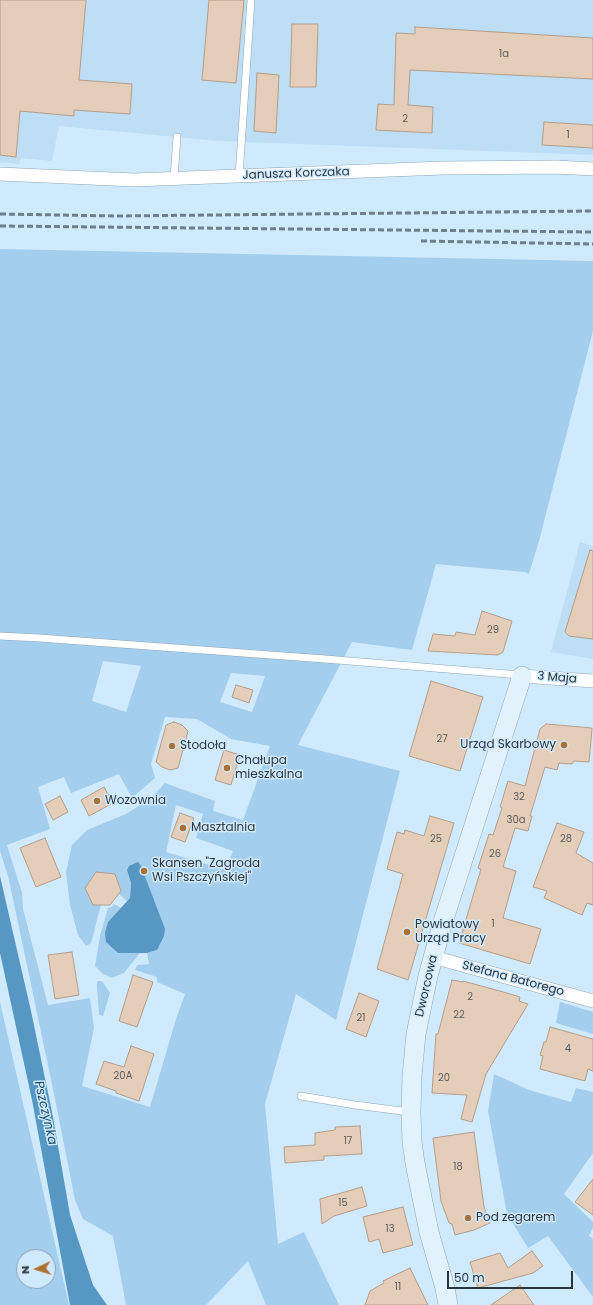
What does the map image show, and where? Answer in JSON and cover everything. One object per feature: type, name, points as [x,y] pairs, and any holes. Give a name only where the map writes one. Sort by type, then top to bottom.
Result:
[{"type":"street","name":"Janusza Korczaka","points":[[0,174],[134,180],[443,168],[593,168]]},
{"type":"street","name":"3 Maja","points":[[522,676],[593,681]]},
{"type":"street","name":"Dworcowa","points":[[448,1305],[445,1288],[429,1232],[412,1142],[410,1112],[416,1034],[428,976],[444,918],[522,676]]},
{"type":"street","name":"Stefana Batorego","points":[[433,957],[593,1001]]},
{"type":"lane","points":[[239,176],[251,0]]},
{"type":"lane","points":[[174,178],[177,137]]},
{"type":"lane","points":[[0,636],[325,659],[522,676]]},
{"type":"lane","points":[[301,1096],[354,1105],[410,1112]]},
{"type":"shaded area","points":[[0,0],[593,0],[593,155],[218,141],[59,126],[52,161],[21,158],[19,164],[0,162]]},
{"type":"shaded area","points":[[0,249],[593,261],[593,331],[539,541],[529,574],[525,572],[436,564],[412,650],[352,642],[298,745],[400,771],[336,1020],[296,994],[265,1104],[278,1244],[304,1232],[339,1305],[266,1305],[248,1261],[206,1305],[126,1305],[113,1236],[83,1219],[75,1200],[9,880],[0,851]],"holes":[[[103,661],[141,666],[126,712],[92,701]],[[231,673],[265,676],[252,712],[220,702]],[[165,717],[197,719],[231,739],[270,746],[243,820],[213,811],[215,801],[165,783],[151,798],[126,814],[87,830],[72,845],[66,872],[70,905],[78,935],[86,946],[91,943],[101,905],[93,905],[115,874],[121,891],[119,894],[127,901],[130,898],[131,883],[127,870],[157,950],[147,953],[149,964],[137,965],[135,970],[157,977],[157,982],[185,994],[176,1019],[150,1107],[82,1086],[94,1028],[90,998],[48,1005],[23,909],[22,893],[7,845],[50,829],[38,787],[64,777],[71,793],[119,774],[132,798],[155,778],[151,764]],[[176,805],[203,814],[196,838],[233,851],[226,870],[166,852]]]},
{"type":"shaded area","points":[[580,542],[593,546],[593,659],[551,652]]},
{"type":"shaded area","points":[[114,904],[121,908],[108,922],[118,953],[140,953],[124,973],[112,978],[103,974],[95,966],[100,936],[108,908],[112,907]]},
{"type":"shaded area","points":[[97,981],[102,981],[110,993],[103,1016],[99,1015]]},
{"type":"shaded area","points":[[0,1002],[69,1305],[0,1305]]},
{"type":"shaded area","points":[[560,1002],[593,1012],[593,1034],[556,1023]]},
{"type":"shaded area","points":[[494,1074],[529,1090],[571,1102],[576,1088],[593,1092],[593,1153],[564,1194],[593,1222],[593,1228],[589,1236],[593,1239],[593,1297],[548,1236],[528,1248],[507,1214],[488,1111]]},
{"type":"water","points":[[138,862],[141,866],[165,929],[164,936],[157,950],[147,953],[118,953],[106,942],[105,933],[108,922],[130,898],[131,883],[127,870],[129,866]]},
{"type":"water","name":"Pszczynka","points":[[0,876],[31,1011],[53,1117],[70,1215],[93,1285],[107,1305],[70,1305],[32,1100],[0,953]]},
{"type":"building","points":[[0,0],[86,0],[79,80],[132,84],[130,114],[74,110],[74,116],[20,111],[16,157],[0,155]]},
{"type":"building","points":[[209,0],[244,0],[236,83],[202,80]]},
{"type":"building","points":[[292,24],[318,24],[316,87],[290,87]]},
{"type":"building","points":[[415,27],[593,38],[593,79],[410,70],[408,105],[433,107],[432,133],[376,130],[378,104],[394,105],[396,33],[415,34]]},
{"type":"building","points":[[257,73],[279,75],[276,133],[254,131]]},
{"type":"building","points":[[544,122],[593,125],[593,148],[542,145]]},
{"type":"building","points":[[590,550],[593,551],[593,639],[569,636],[565,632]]},
{"type":"building","points":[[482,611],[512,621],[503,652],[498,655],[428,651],[433,634],[455,636],[456,632],[475,635]]},
{"type":"building","points":[[431,681],[483,697],[460,771],[409,756]]},
{"type":"building","points":[[236,685],[253,690],[249,703],[232,697]]},
{"type":"building","name":"Stodoła","points":[[174,722],[182,725],[188,731],[178,768],[170,770],[162,767],[156,762],[166,725]]},
{"type":"building","points":[[546,724],[592,728],[589,762],[574,761],[572,764],[559,763],[557,770],[545,767],[530,816],[532,816],[528,831],[515,828],[503,867],[516,871],[503,918],[541,929],[530,964],[459,943],[481,869],[478,868],[489,834],[493,835],[502,808],[500,807],[508,781],[525,786],[540,729]]},
{"type":"building","name":"Chałupa mieszkalna","points":[[224,750],[240,755],[231,785],[215,780]]},
{"type":"building","name":"Wozownia","points":[[104,787],[113,803],[89,816],[81,800]]},
{"type":"building","points":[[60,796],[68,812],[53,820],[45,804]]},
{"type":"building","name":"Masztalnia","points":[[180,813],[194,818],[185,842],[171,837]]},
{"type":"building","points":[[430,816],[454,823],[408,980],[377,969],[403,874],[387,869],[397,832],[404,834],[405,830],[424,836]]},
{"type":"building","points":[[557,823],[584,832],[576,853],[593,863],[593,905],[587,903],[582,915],[544,898],[547,891],[533,887]]},
{"type":"building","points":[[45,838],[61,877],[36,887],[20,848]]},
{"type":"building","points":[[96,872],[115,874],[121,891],[110,905],[93,905],[85,888]]},
{"type":"building","points":[[72,952],[79,995],[55,999],[48,955]]},
{"type":"building","points":[[133,975],[153,982],[137,1027],[119,1021]]},
{"type":"building","points":[[452,980],[463,981],[520,997],[519,1001],[528,1004],[486,1074],[472,1122],[461,1119],[467,1095],[432,1093],[436,1034],[438,1034]]},
{"type":"building","points":[[359,993],[379,1001],[366,1037],[346,1029]]},
{"type":"building","points":[[550,1027],[593,1039],[593,1071],[588,1069],[585,1081],[540,1069],[543,1056],[540,1055],[544,1042],[546,1042]]},
{"type":"building","points":[[131,1046],[154,1054],[139,1101],[96,1084],[104,1061],[124,1067]]},
{"type":"building","points":[[360,1126],[362,1154],[324,1156],[324,1160],[285,1163],[284,1147],[315,1145],[315,1133],[335,1130],[335,1127]]},
{"type":"building","points":[[474,1132],[484,1207],[490,1223],[474,1230],[455,1235],[452,1224],[449,1223],[441,1201],[433,1138]]},
{"type":"building","points":[[593,1179],[593,1215],[575,1202]]},
{"type":"building","points":[[362,1187],[367,1206],[334,1216],[322,1224],[320,1199]]},
{"type":"building","points":[[403,1207],[413,1245],[383,1253],[379,1239],[369,1242],[363,1217]]},
{"type":"building","points":[[532,1251],[543,1266],[533,1273],[478,1288],[470,1262],[500,1253],[508,1268]]},
{"type":"building","points":[[410,1268],[428,1305],[365,1305],[370,1291],[384,1283],[383,1281]]},
{"type":"building","points":[[520,1285],[534,1305],[491,1305]]},
{"type":"railway","points":[[0,214],[117,216],[593,211]]},
{"type":"railway","points":[[0,226],[593,232]]},
{"type":"railway","points":[[421,241],[593,244]]},
{"type":"place","name":"Urząd Skarbowy","points":[[564,745]]},
{"type":"place","name":"Stodoła","points":[[172,746]]},
{"type":"place","name":"Chałupa mieszkalna","points":[[227,768]]},
{"type":"place","name":"Wozownia","points":[[97,801]]},
{"type":"place","name":"Masztalnia","points":[[183,828]]},
{"type":"place","name":"Skansen \"Zagroda Wsi Pszczyńskiej\"","points":[[144,871]]},
{"type":"place","name":"Powiatowy Urząd Pracy","points":[[407,932]]},
{"type":"place","name":"Pod zegarem","points":[[468,1218]]}]
